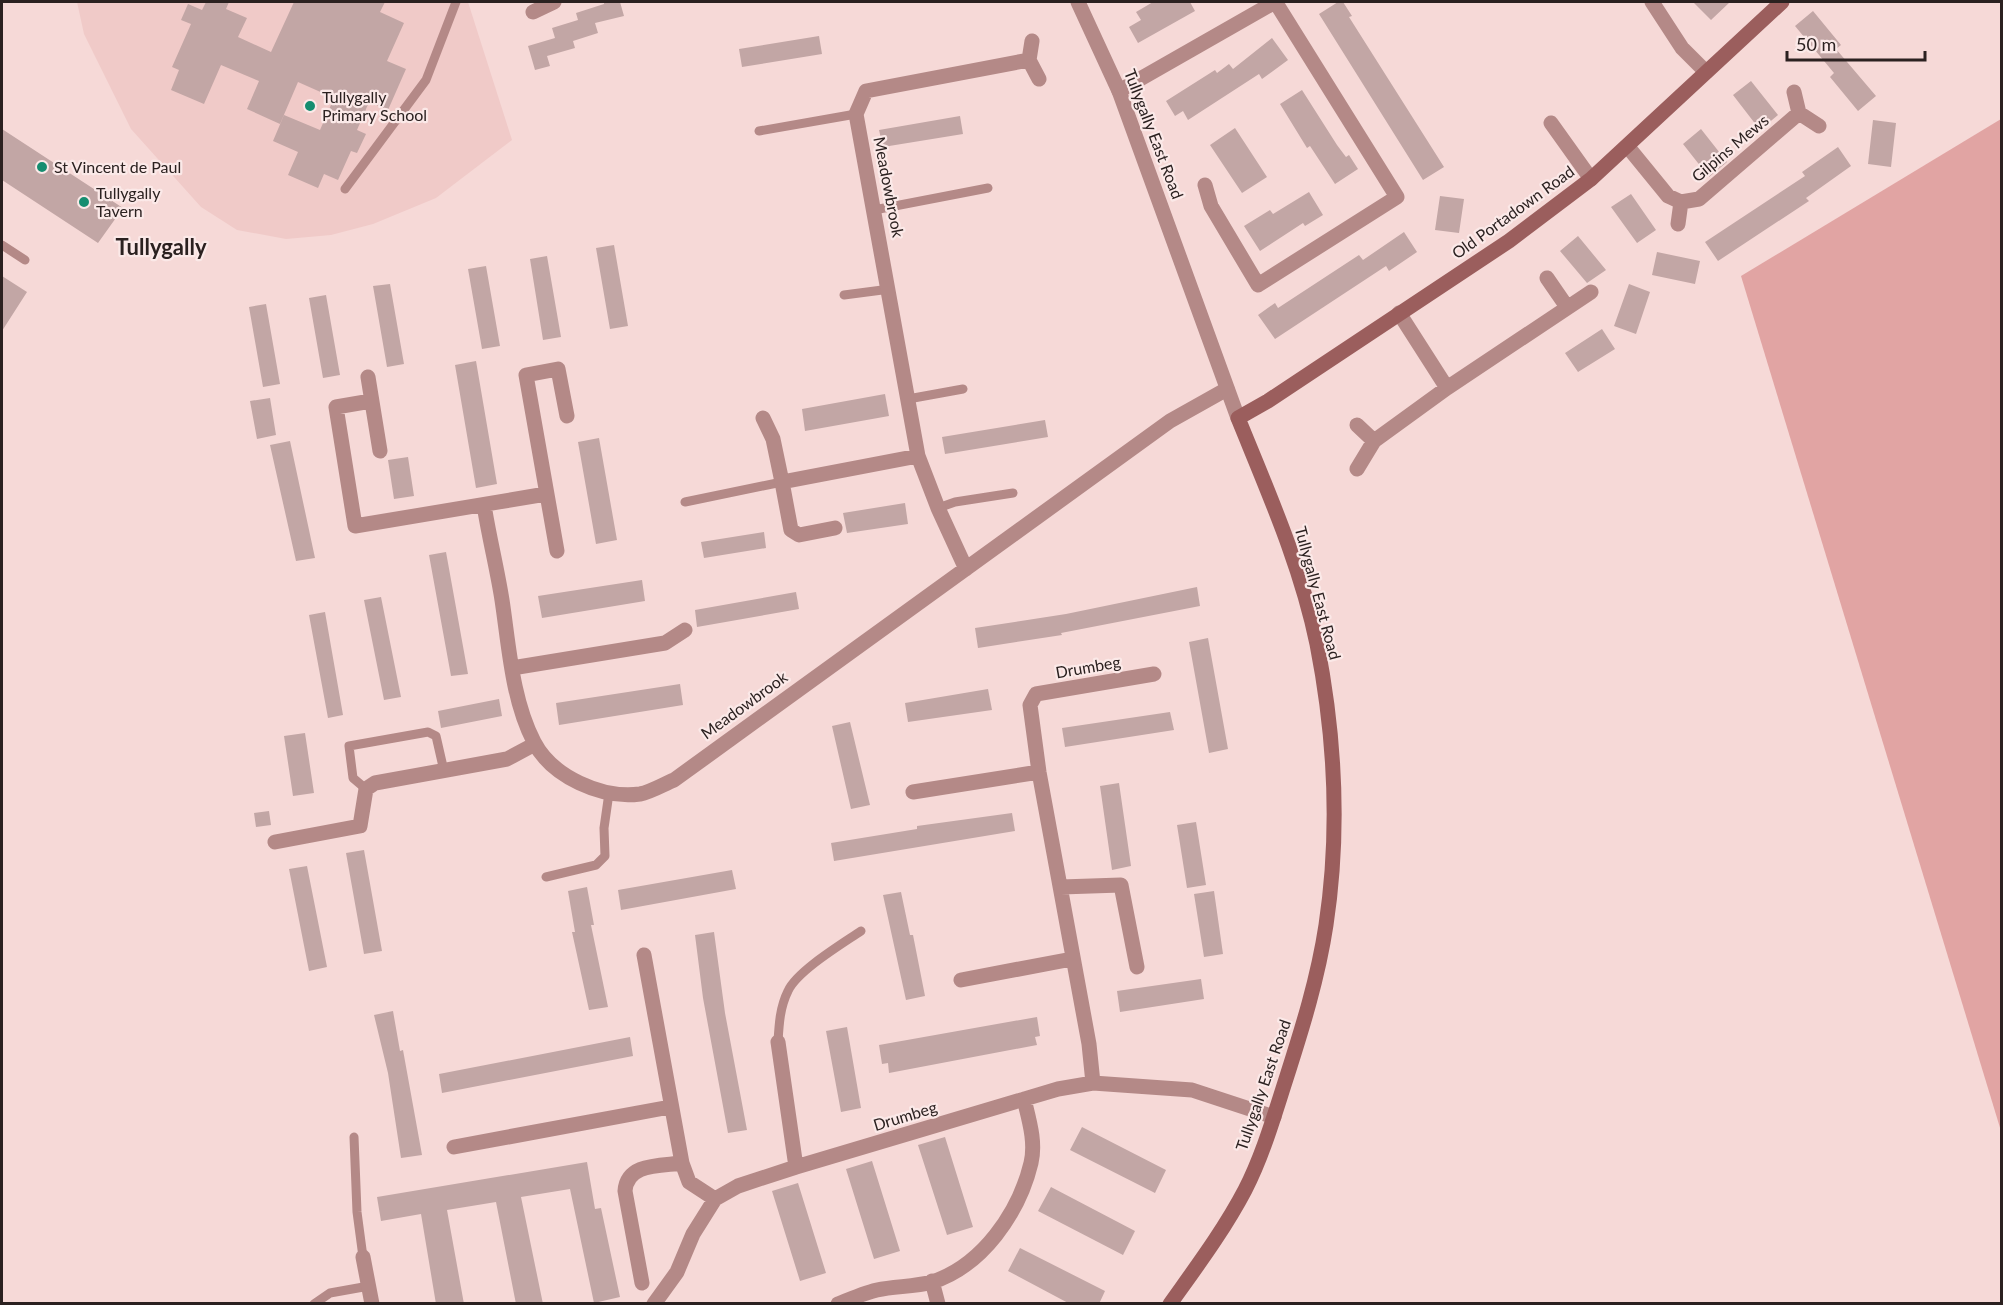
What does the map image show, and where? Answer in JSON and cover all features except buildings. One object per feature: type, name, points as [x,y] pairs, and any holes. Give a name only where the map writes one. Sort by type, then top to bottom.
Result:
[{"type":"main road","name":"Old Portadown Road","points":[[1238,418],[1268,401],[1509,241],[1628,147],[1782,2]]},
{"type":"main road","name":"Tullygally East Road","points":[[1170,1304],[1218,1237],[1246,1188],[1274,1117],[1306,1017],[1326,925],[1334,832],[1331,736],[1317,643],[1290,546],[1238,418]]},
{"type":"street","points":[[533,12],[554,2]]},
{"type":"street","name":"Tullygally East Road","points":[[1078,2],[1119,91],[1238,418]]},
{"type":"street","points":[[1119,91],[1275,2],[1397,197],[1258,285],[1210,206],[1205,185]]},
{"type":"street","points":[[1652,2],[1682,48],[1706,72]]},
{"type":"street","points":[[1032,41],[1029,60],[1039,79]]},
{"type":"street","points":[[856,114],[866,91],[1029,60]]},
{"type":"street","points":[[1794,92],[1799,113],[1819,126]]},
{"type":"street","name":"Gilpins Mews","points":[[1628,147],[1668,196],[1682,202],[1699,199],[1799,113]]},
{"type":"street","name":"Meadowbrook","points":[[856,114],[890,289],[918,456],[938,508],[966,569]]},
{"type":"street","points":[[1551,123],[1591,178]]},
{"type":"street","name":"Gilpins Mews","points":[[1678,224],[1682,202]]},
{"type":"street","points":[[1547,278],[1567,307]]},
{"type":"street","points":[[1357,469],[1374,441],[1447,388],[1591,292]]},
{"type":"street","points":[[1399,313],[1447,388]]},
{"type":"street","points":[[557,551],[526,375],[558,369],[567,416]]},
{"type":"street","points":[[368,377],[380,451]]},
{"type":"street","name":"Meadowbrook","points":[[484,505],[512,668],[522,711],[535,744],[560,770],[583,787],[609,793],[641,794],[674,780],[1170,420],[1227,389]]},
{"type":"street","points":[[371,401],[336,407],[355,526],[546,494]]},
{"type":"street","points":[[763,418],[773,439],[790,530],[799,535],[835,528]]},
{"type":"street","points":[[1357,425],[1374,441]]},
{"type":"street","points":[[782,482],[918,456]]},
{"type":"street","points":[[512,668],[665,643],[685,630]]},
{"type":"street","name":"Drumbeg","points":[[1093,1083],[1089,1044],[1039,771],[1030,705],[1036,694],[1154,674]]},
{"type":"street","points":[[275,842],[360,826],[366,789],[375,783],[507,759],[535,744]]},
{"type":"street","points":[[913,792],[1039,771]]},
{"type":"street","points":[[1061,888],[1121,885],[1137,967]]},
{"type":"street","points":[[644,955],[682,1163],[689,1182],[715,1199]]},
{"type":"street","points":[[961,980],[1072,959]]},
{"type":"street","points":[[778,1042],[796,1167]]},
{"type":"street","name":"Drumbeg","points":[[654,1304],[677,1272],[693,1234],[715,1199],[738,1186],[796,1167],[1058,1089],[1093,1083],[1192,1089],[1274,1117]]},
{"type":"street","points":[[838,1304],[877,1290],[932,1281],[965,1267],[991,1242],[1016,1201],[1031,1162],[1032,1135],[1024,1099]]},
{"type":"street","points":[[454,1147],[670,1107]]},
{"type":"street","points":[[642,1283],[625,1191],[626,1182],[630,1174],[640,1169],[682,1163]]},
{"type":"street","points":[[363,1257],[372,1304]]},
{"type":"street","points":[[932,1281],[938,1304]]},
{"type":"lane","points":[[345,189],[426,80],[456,2]]},
{"type":"lane","points":[[759,131],[856,114]]},
{"type":"lane","points":[[874,210],[988,188]]},
{"type":"lane","points":[[2,245],[25,260]]},
{"type":"lane","points":[[844,296],[890,289]]},
{"type":"lane","points":[[908,399],[963,389]]},
{"type":"lane","points":[[685,502],[782,482]]},
{"type":"lane","points":[[938,508],[955,502],[1013,493]]},
{"type":"lane","points":[[366,789],[353,778],[349,746],[428,732],[436,736],[444,771]]},
{"type":"lane","points":[[546,877],[596,865],[605,856],[604,828],[609,793]]},
{"type":"lane","points":[[778,1042],[780,1013],[789,988],[820,959],[861,931]]},
{"type":"lane","points":[[354,1137],[357,1212],[363,1257]]},
{"type":"lane","points":[[314,1304],[330,1293],[369,1287]]},
{"type":"shaded area","name":"Tullygally Primary School","points":[[77,2],[468,2],[512,140],[436,198],[373,224],[331,235],[286,239],[237,230],[201,207],[131,129],[84,34]]},
{"type":"shaded area","points":[[2001,119],[2001,1131],[1741,276]]},
{"type":"place","name":"Tullygally Primary School","points":[[310,106]]},
{"type":"place","name":"St Vincent de Paul","points":[[42,167]]},
{"type":"place","name":"Tullygally Tavern","points":[[84,202]]},
{"type":"district","name":"Tullygally","points":[[161,247]]}]
